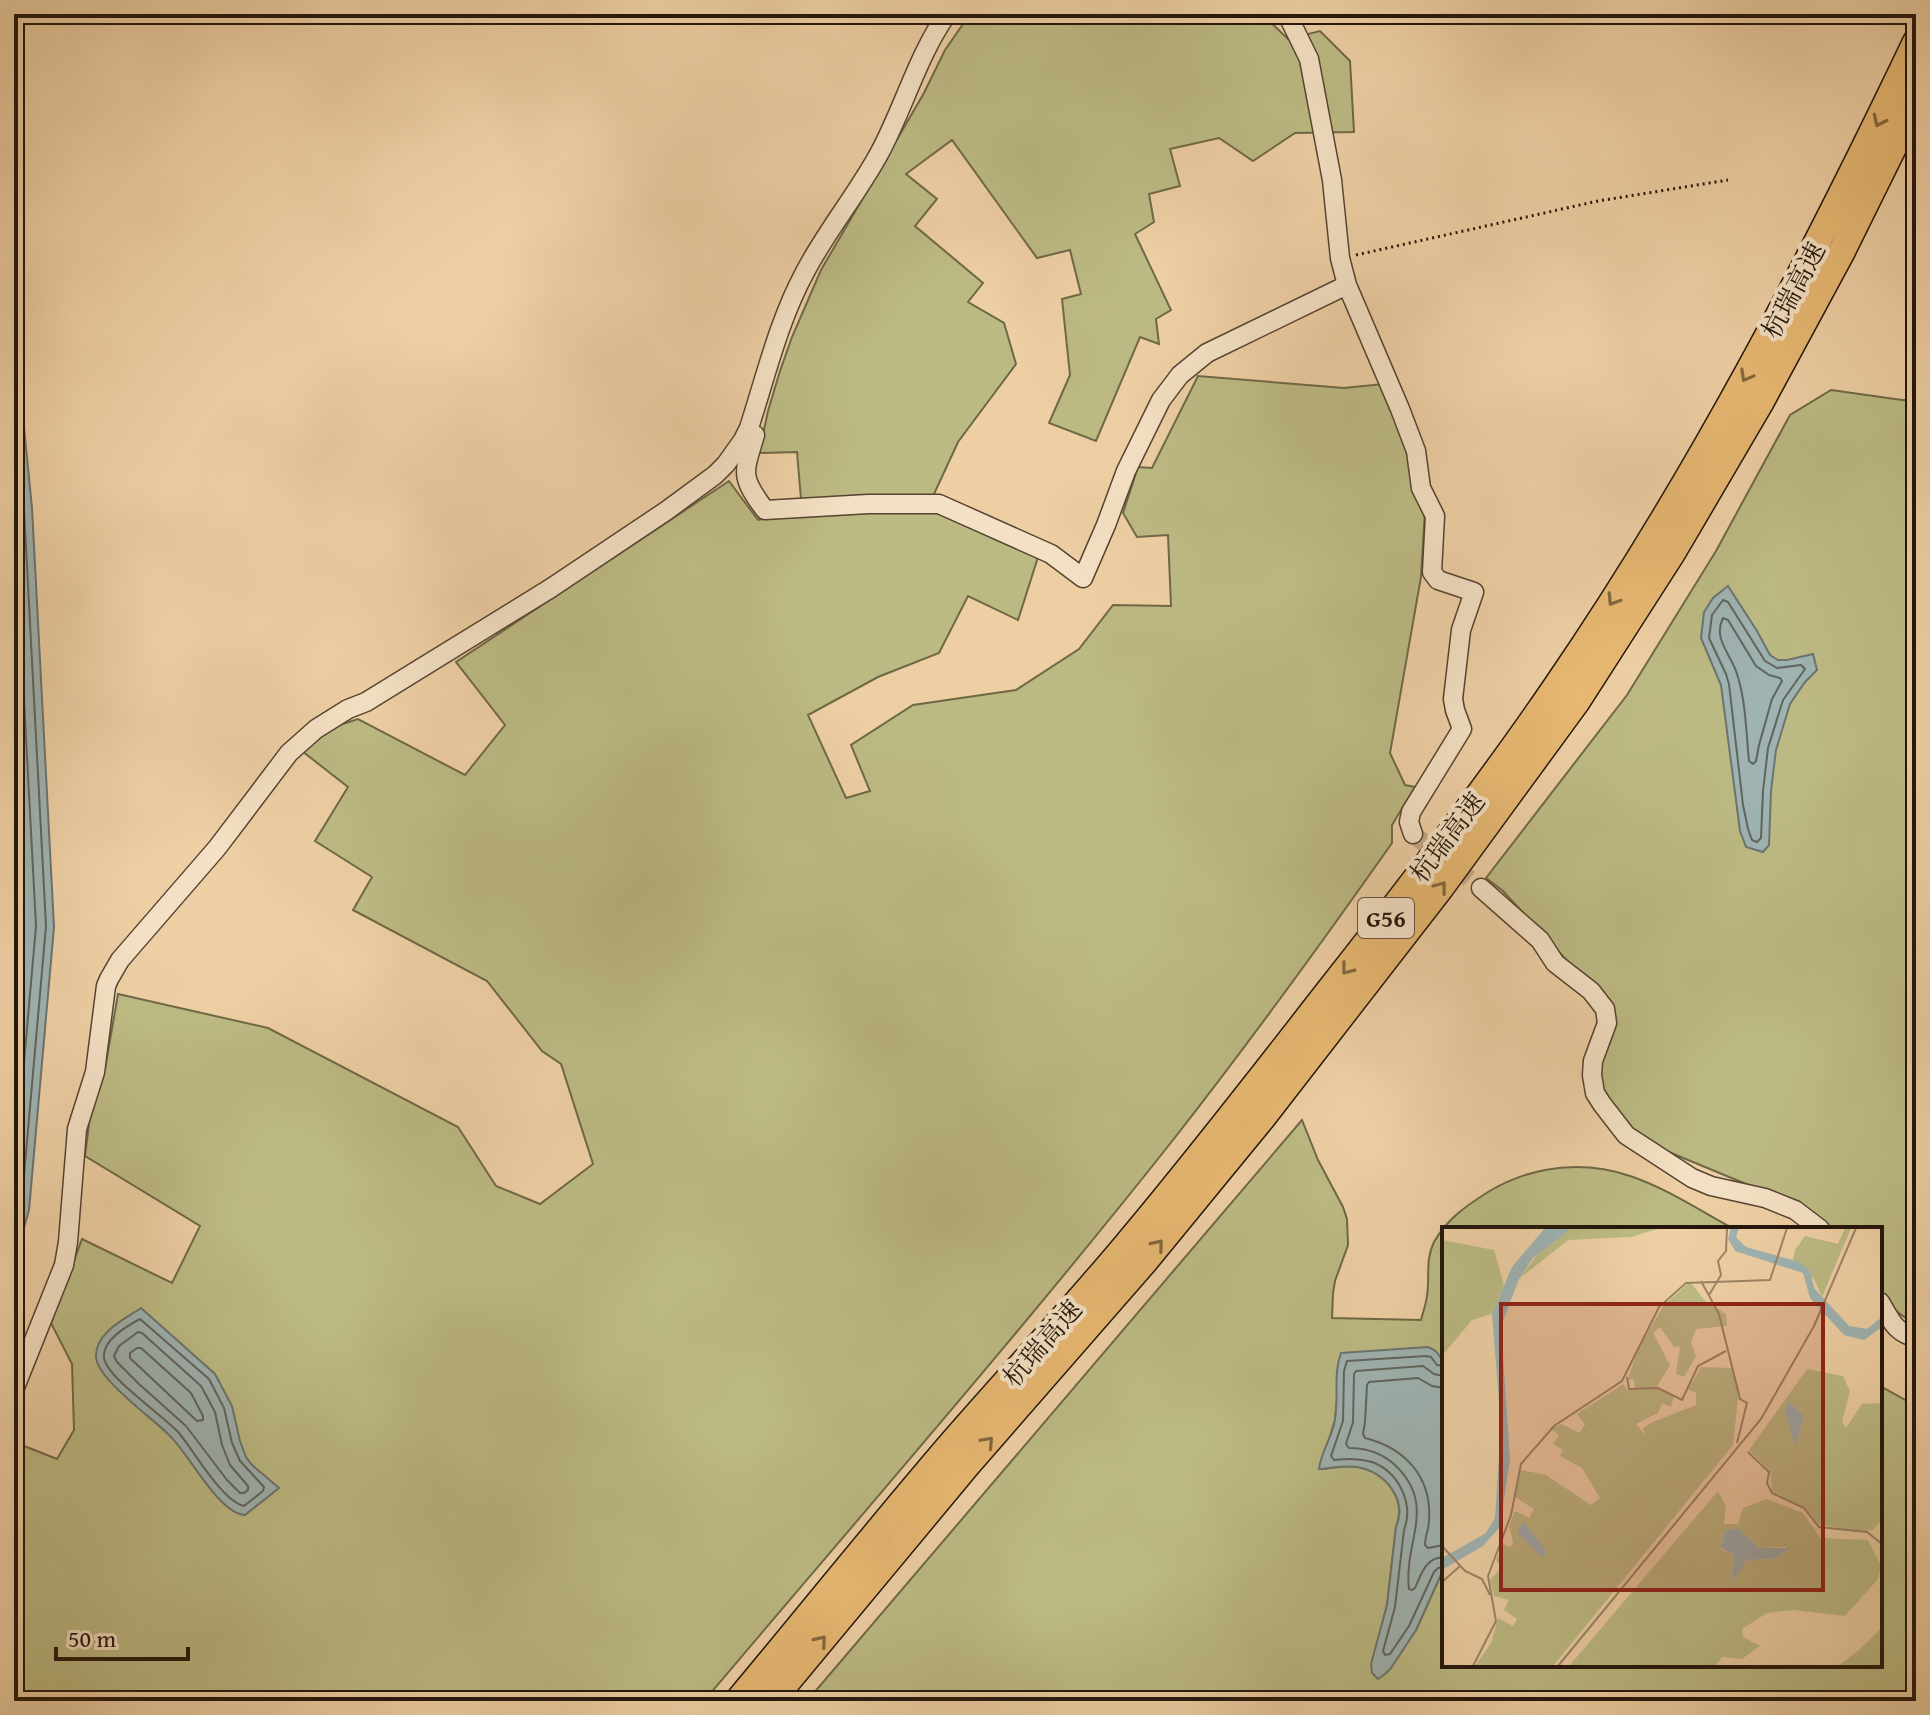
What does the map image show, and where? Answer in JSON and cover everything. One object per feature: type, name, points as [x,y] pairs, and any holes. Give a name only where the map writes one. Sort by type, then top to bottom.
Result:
[{"type":"highway","name":"杭瑞高速","points":[[738,1701],[948,1449],[1125,1246],[1223,1126],[1413,883],[1556,687],[1651,540],[1739,390],[1820,239],[1914,46]]},
{"type":"highway","name":"杭瑞高速","points":[[771,1701],[967,1465],[1086,1331],[1214,1178],[1441,887],[1577,701],[1672,553],[1760,403],[1842,251],[1916,101]]},
{"type":"street","points":[[14,1390],[64,1265],[77,1129],[95,1072],[106,986],[120,960],[217,848],[283,760],[316,729],[366,702],[551,588],[666,511],[726,464],[749,428],[794,293],[816,252],[881,150],[947,14]]},
{"type":"street","points":[[1287,14],[1309,59],[1332,180],[1340,258],[1347,285],[1400,409],[1416,451],[1421,488],[1435,516],[1432,572],[1438,580],[1474,592],[1461,630],[1453,699],[1462,729],[1411,812],[1409,822],[1413,834]]},
{"type":"street","points":[[749,428],[755,431],[755,436],[746,463],[746,477],[753,494],[765,510],[868,504],[939,504],[1051,554],[1083,578],[1126,471],[1161,400],[1180,375],[1207,353],[1347,285]]},
{"type":"street","points":[[1481,888],[1540,940],[1555,963],[1591,991],[1605,1009],[1607,1023],[1593,1061],[1592,1075],[1595,1093],[1626,1135],[1692,1178],[1711,1186],[1765,1198],[1795,1210],[1818,1227]]},
{"type":"street","points":[[1882,1305],[1903,1335],[1916,1338]]},
{"type":"path","points":[[1340,258],[1598,201],[1728,180]]},
{"type":"shaded area","points":[[970,14],[1262,14],[1288,39],[1320,31],[1350,61],[1354,132],[1295,133],[1253,161],[1219,138],[1170,149],[1180,186],[1149,194],[1154,222],[1135,234],[1171,310],[1156,319],[1159,344],[1140,337],[1096,441],[1049,423],[1070,375],[1062,299],[1081,294],[1070,250],[1037,258],[952,140],[906,174],[937,199],[915,226],[983,283],[968,302],[1004,323],[1016,364],[958,442],[928,507],[1039,554],[1018,620],[968,596],[939,653],[878,677],[808,715],[846,798],[870,791],[851,745],[913,705],[1016,690],[1079,649],[1113,605],[1171,606],[1168,535],[1137,537],[1123,513],[1138,467],[1152,468],[1198,376],[1344,388],[1383,384],[1403,426],[1425,510],[1421,577],[1390,753],[1405,785],[1415,787],[1392,825],[1392,843],[1312,956],[1173,1140],[1000,1352],[704,1701],[14,1701],[14,1442],[57,1459],[74,1430],[72,1364],[51,1323],[82,1239],[172,1283],[200,1226],[85,1156],[90,1116],[105,1069],[118,994],[268,1028],[458,1127],[496,1186],[540,1204],[593,1164],[561,1064],[542,1051],[487,981],[353,910],[372,877],[315,841],[348,787],[302,751],[330,728],[358,719],[465,775],[505,725],[456,662],[729,481],[758,520],[802,511],[797,452],[759,453],[780,371],[821,270],[924,93],[945,50]]},
{"type":"shaded area","points":[[1831,390],[1916,400],[1916,1323],[1894,1309],[1882,1294],[1882,1227],[1824,1227],[1782,1196],[1664,1150],[1642,1137],[1624,1120],[1602,1089],[1600,1064],[1612,1028],[1571,965],[1503,891],[1486,878],[1627,695],[1716,551],[1790,415]]},
{"type":"shaded area","points":[[1302,1120],[1347,1219],[1348,1245],[1335,1281],[1332,1318],[1421,1320],[1427,1296],[1431,1249],[1442,1230],[1442,1363],[1337,1398],[1335,1420],[1320,1469],[1358,1467],[1377,1475],[1392,1488],[1399,1517],[1381,1632],[1416,1630],[1442,1572],[1442,1667],[1882,1667],[1882,1387],[1916,1406],[1916,1701],[807,1701]]},
{"type":"shaded area","points":[[1598,1168],[1621,1173],[1666,1191],[1730,1227],[1444,1227],[1465,1208],[1502,1184],[1545,1170]]},
{"type":"water","points":[[14,327],[32,508],[54,927],[29,1210],[14,1262]]},
{"type":"water","points":[[1728,586],[1770,655],[1778,660],[1787,660],[1813,654],[1817,670],[1790,704],[1776,750],[1769,845],[1763,852],[1746,847],[1740,831],[1721,685],[1701,638],[1704,612],[1713,598]]},
{"type":"water","points":[[141,1308],[215,1374],[232,1406],[246,1457],[279,1488],[245,1515],[225,1505],[170,1436],[115,1387],[98,1365],[97,1347],[106,1333]]},
{"type":"water","points":[[1428,1347],[1442,1361],[1442,1572],[1416,1630],[1391,1668],[1378,1679],[1372,1673],[1371,1664],[1387,1605],[1399,1507],[1392,1488],[1367,1470],[1348,1466],[1319,1469],[1334,1425],[1337,1369],[1341,1353]]},
{"type":"tunnel","points":[[1413,834],[1481,888]]}]
